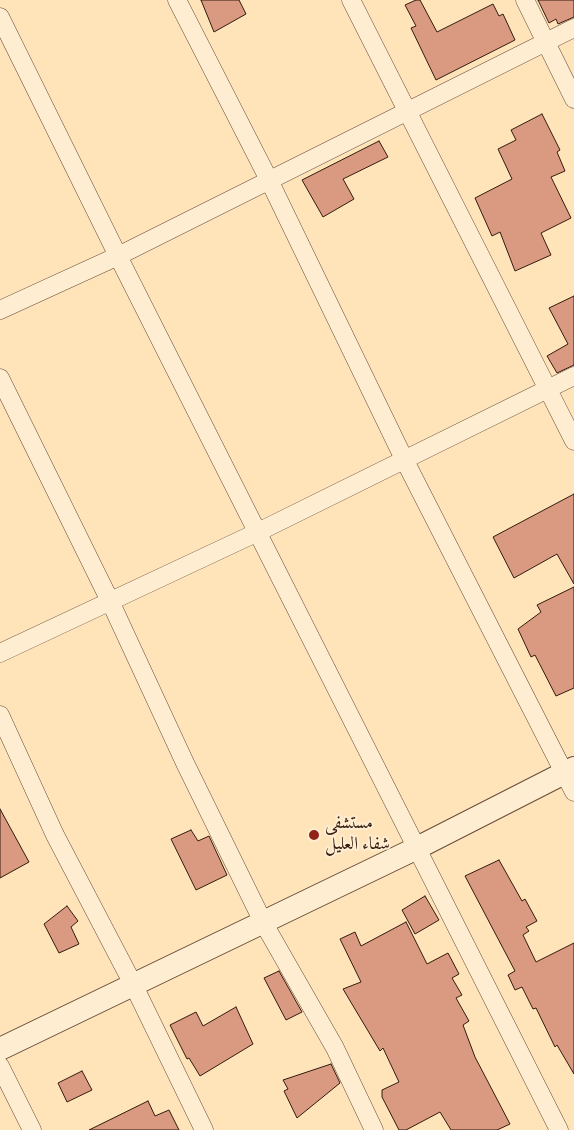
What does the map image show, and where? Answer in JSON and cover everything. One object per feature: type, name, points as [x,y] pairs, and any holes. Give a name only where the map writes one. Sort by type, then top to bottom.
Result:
[{"type":"street","points":[[0,1049],[417,848],[571,777],[404,459],[269,180],[178,0]]},
{"type":"street","points":[[351,0],[574,441]]},
{"type":"street","points":[[525,0],[574,99]]},
{"type":"street","points":[[0,17],[118,256],[558,1130]]},
{"type":"street","points":[[0,310],[118,256],[406,110],[574,28]]},
{"type":"street","points":[[0,653],[258,532],[574,376]]},
{"type":"street","points":[[0,378],[110,601],[185,764],[264,922],[335,1048],[374,1130]]},
{"type":"street","points":[[0,715],[55,835],[134,986],[204,1130]]},
{"type":"street","points":[[0,1066],[32,1130]]},
{"type":"building","points":[[201,0],[239,0],[246,14],[214,32]]},
{"type":"building","points":[[420,0],[437,32],[493,4],[499,16],[503,14],[515,40],[436,80],[411,28],[416,26],[405,5]]},
{"type":"building","points":[[538,0],[574,0],[574,17],[558,24],[556,19],[549,23]]},
{"type":"building","points":[[542,114],[560,150],[557,152],[565,171],[551,177],[571,218],[541,233],[551,255],[515,271],[500,232],[492,236],[475,198],[512,179],[498,149],[516,140],[511,130]]},
{"type":"building","points":[[379,141],[388,157],[343,179],[354,199],[323,217],[302,180]]},
{"type":"building","points":[[574,296],[574,365],[557,373],[547,356],[568,344],[549,308]]},
{"type":"building","points":[[574,494],[574,584],[557,554],[514,578],[493,537]]},
{"type":"building","points":[[574,587],[574,688],[556,696],[535,655],[531,657],[518,629],[541,612],[537,605]]},
{"type":"building","points":[[0,809],[29,862],[0,878]]},
{"type":"building","points":[[191,830],[198,841],[209,836],[227,875],[196,890],[171,839]]},
{"type":"building","points":[[499,860],[522,901],[525,899],[537,921],[526,927],[529,931],[523,935],[536,962],[574,943],[574,1074],[557,1045],[555,1047],[536,1008],[533,1009],[522,987],[515,990],[508,975],[515,971],[465,876]]},
{"type":"building","points":[[425,896],[439,920],[415,934],[402,910]]},
{"type":"building","points":[[67,906],[78,921],[71,927],[79,944],[59,953],[44,924]]},
{"type":"building","points":[[406,922],[427,964],[448,953],[459,974],[452,978],[462,995],[456,998],[469,1021],[463,1025],[475,1057],[510,1124],[497,1130],[451,1130],[440,1112],[406,1130],[399,1130],[382,1097],[382,1090],[399,1082],[383,1048],[380,1051],[343,989],[361,982],[340,939],[355,932],[361,946]]},
{"type":"building","points":[[279,971],[302,1012],[286,1020],[264,978]]},
{"type":"building","points":[[236,1007],[253,1044],[200,1076],[189,1058],[187,1059],[170,1025],[196,1012],[203,1026]]},
{"type":"building","points":[[331,1064],[340,1083],[297,1118],[284,1091],[288,1089],[283,1080]]},
{"type":"building","points":[[82,1071],[92,1090],[67,1102],[58,1083]]},
{"type":"building","points":[[148,1101],[155,1116],[169,1110],[179,1130],[89,1130]]},
{"type":"place","name":"مستشفى شفاء العليل","points":[[314,835]]}]
